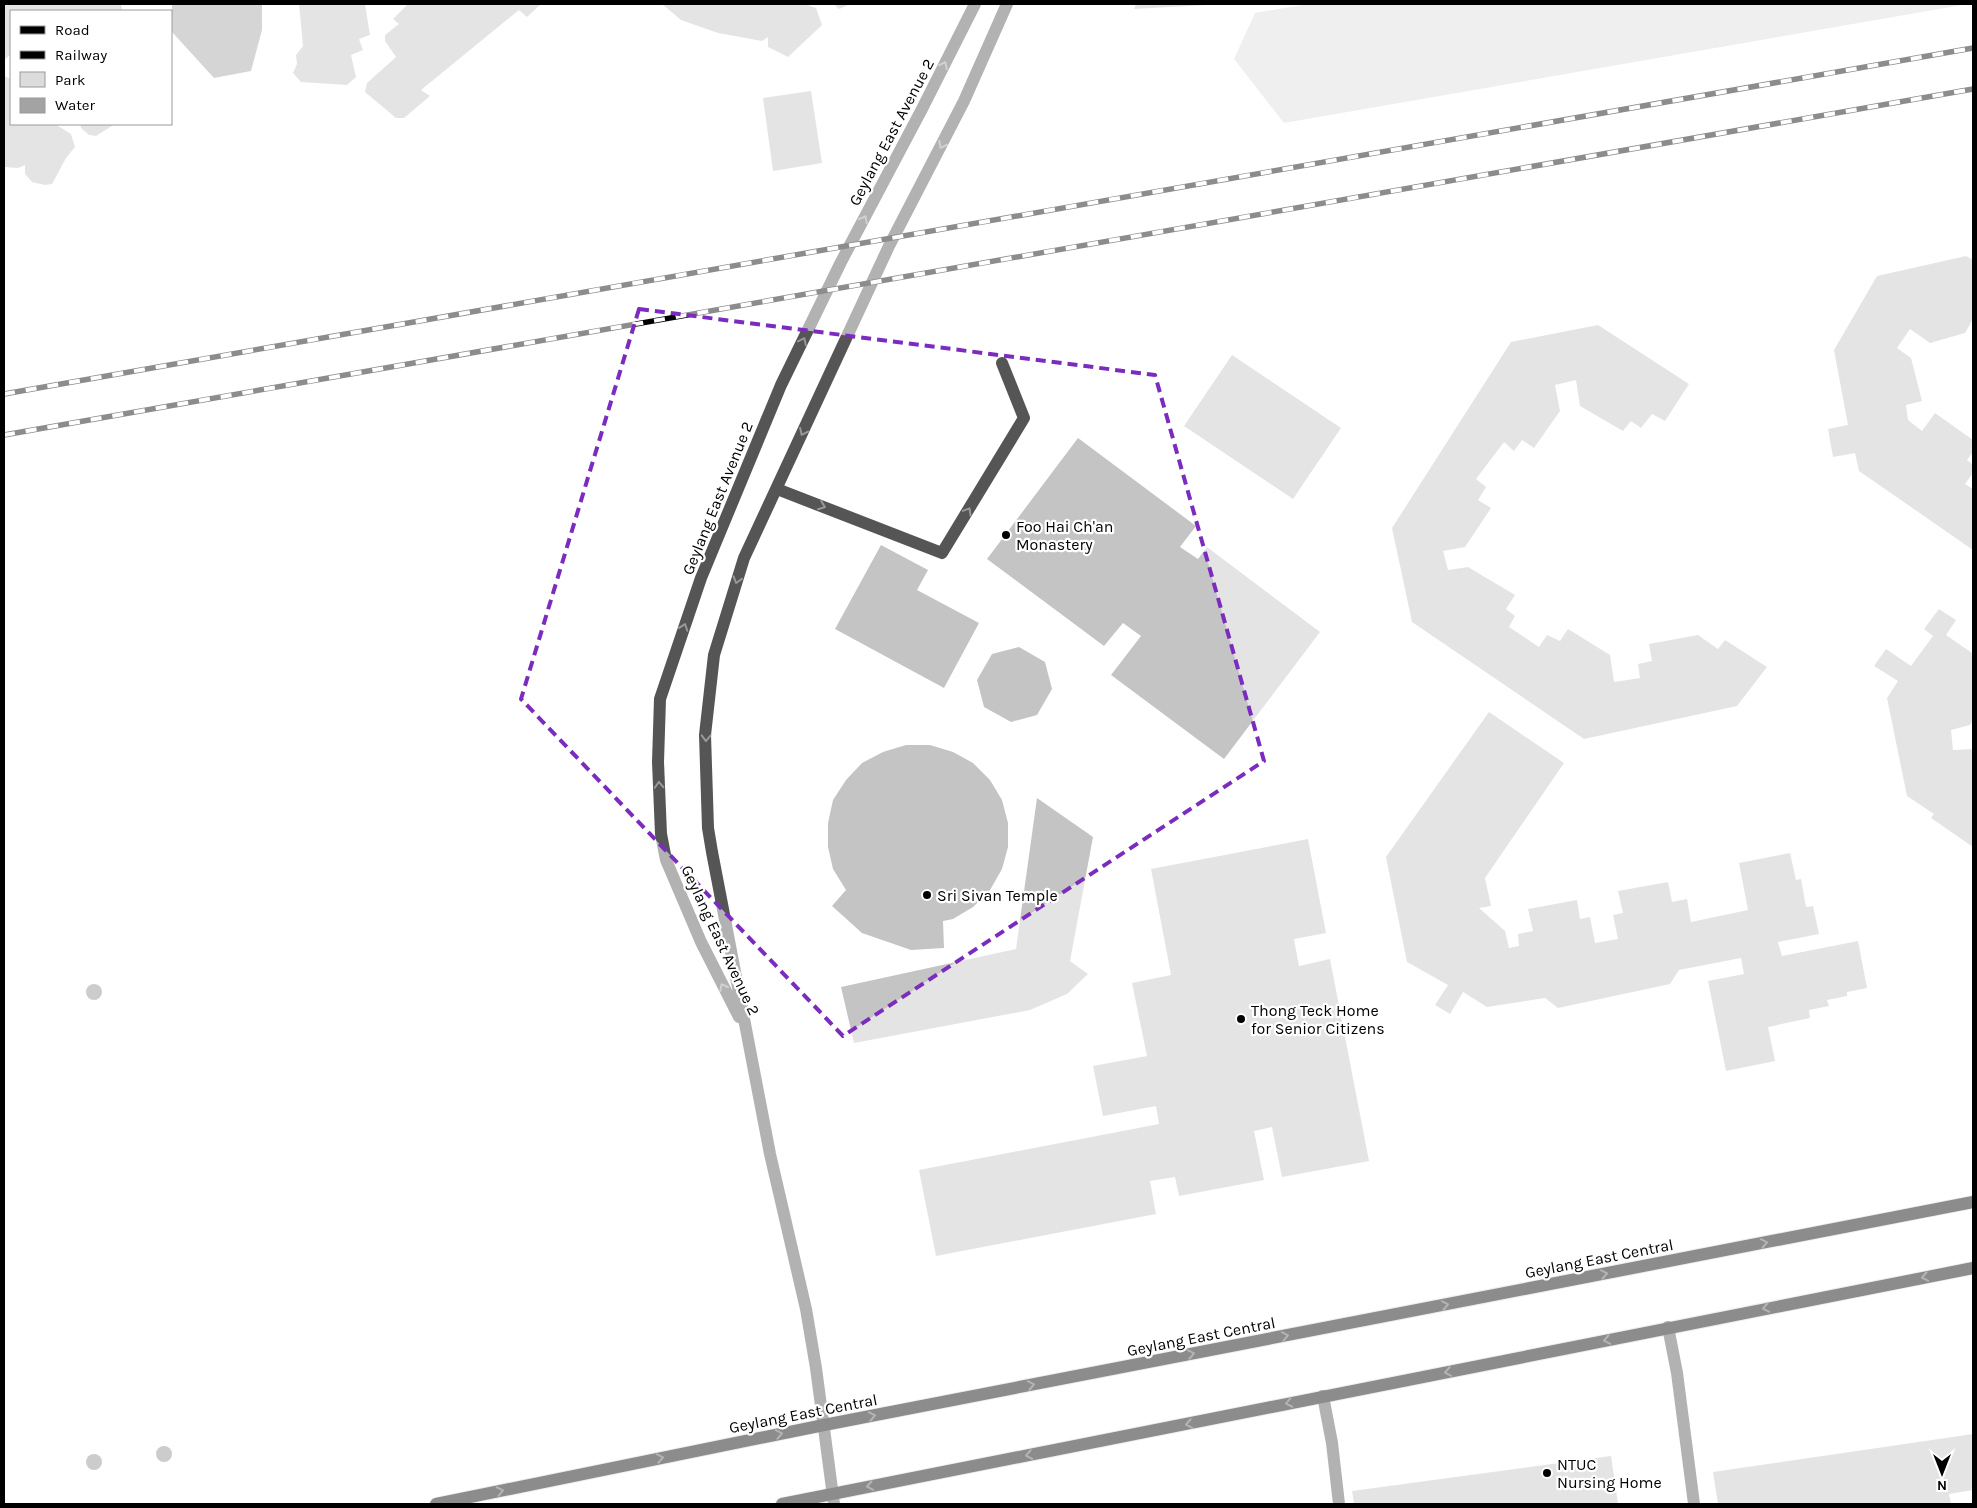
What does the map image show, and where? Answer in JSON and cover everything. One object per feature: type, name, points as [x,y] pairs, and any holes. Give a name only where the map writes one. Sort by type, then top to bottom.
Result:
[{"type":"main road","name":"Geylang East Central","points":[[436,1504],[824,1425],[1973,1202]]},
{"type":"main road","points":[[782,1504],[833,1499],[1322,1396],[1973,1268]]},
{"type":"street","name":"Geylang East Avenue 2","points":[[746,1030],[701,942],[666,860],[661,834],[658,762],[660,699],[701,578],[781,385],[841,262],[975,4]]},
{"type":"street","name":"Geylang East Avenue 2","points":[[833,1499],[824,1425],[806,1309],[770,1154],[710,836],[705,736],[714,655],[744,558],[890,246],[964,101],[1007,4]]},
{"type":"street","points":[[777,489],[942,553],[1024,418],[1002,363]]},
{"type":"street","points":[[1668,1328],[1677,1373],[1694,1504]]},
{"type":"street","points":[[1322,1396],[1332,1443],[1339,1504]]},
{"type":"highlighted area","points":[[639,309],[1155,375],[1264,761],[843,1036],[521,699]]},
{"type":"green space","points":[[1308,4],[1968,4],[1284,123],[1234,59],[1255,13]]},
{"type":"water","points":[[172,4],[262,4],[262,30],[251,71],[214,78],[172,32]]},
{"type":"building","points":[[4,4],[121,4],[122,10],[10,10],[10,55],[4,60]]},
{"type":"building","points":[[299,4],[365,4],[370,35],[359,39],[363,50],[351,55],[356,77],[347,85],[301,82],[293,73],[297,64],[296,55],[303,46]]},
{"type":"building","points":[[408,4],[541,4],[527,17],[519,10],[421,90],[430,96],[404,118],[396,118],[365,92],[367,83],[396,57],[385,41],[385,35],[399,24],[393,19]]},
{"type":"building","points":[[662,4],[804,4],[816,8],[822,25],[788,57],[768,47],[768,37],[762,41],[718,33],[681,20]]},
{"type":"building","points":[[834,4],[850,4],[839,9]]},
{"type":"building","points":[[1136,4],[1207,4],[1207,5],[1134,9]]},
{"type":"building","points":[[4,76],[10,79],[10,125],[57,125],[71,134],[75,147],[66,158],[52,184],[45,185],[32,182],[25,174],[25,165],[18,168],[4,167]]},
{"type":"building","points":[[811,91],[822,163],[773,171],[763,98]]},
{"type":"building","points":[[80,125],[113,125],[96,136],[89,135]]},
{"type":"building","points":[[1966,256],[1973,260],[1973,319],[1965,333],[1930,343],[1910,329],[1897,348],[1911,358],[1922,401],[1906,405],[1908,420],[1922,431],[1935,413],[1973,440],[1973,452],[1967,460],[1973,465],[1973,473],[1965,484],[1973,489],[1973,550],[1859,471],[1855,453],[1833,457],[1828,429],[1848,425],[1834,350],[1877,276]]},
{"type":"building","points":[[1598,325],[1689,384],[1665,421],[1652,414],[1641,428],[1631,421],[1623,431],[1580,406],[1576,380],[1555,385],[1560,411],[1534,448],[1522,440],[1514,451],[1504,442],[1476,479],[1486,487],[1478,500],[1491,508],[1465,547],[1443,551],[1448,570],[1468,567],[1515,595],[1506,609],[1515,616],[1509,627],[1539,647],[1547,635],[1560,641],[1568,629],[1610,655],[1614,682],[1640,678],[1638,664],[1652,661],[1649,644],[1698,635],[1718,649],[1725,640],[1767,667],[1737,706],[1584,739],[1412,622],[1392,528],[1511,342]]},
{"type":"building","points":[[1232,355],[1341,428],[1293,499],[1184,426]]},
{"type":"building","name":"Foo Hai Ch'an Monastery","points":[[1078,438],[1196,526],[1180,547],[1198,559],[1207,547],[1320,632],[1224,759],[1111,675],[1141,636],[1123,623],[1104,646],[987,559]]},
{"type":"building","points":[[881,545],[928,570],[917,590],[979,623],[944,688],[835,629]]},
{"type":"building","points":[[1939,609],[1956,620],[1946,635],[1972,653],[1973,651],[1973,720],[1970,725],[1951,730],[1953,750],[1973,749],[1973,847],[1931,818],[1934,814],[1907,796],[1887,698],[1898,681],[1874,666],[1886,649],[1911,666],[1933,636],[1924,629]]},
{"type":"building","points":[[1019,647],[1045,662],[1052,689],[1037,715],[1011,722],[984,707],[977,680],[992,654]]},
{"type":"building","points":[[1489,712],[1564,763],[1485,878],[1491,906],[1479,908],[1505,931],[1509,948],[1519,946],[1518,934],[1533,931],[1528,909],[1577,900],[1580,919],[1590,917],[1595,943],[1618,939],[1613,915],[1623,913],[1618,891],[1668,882],[1672,902],[1687,899],[1691,922],[1748,910],[1739,863],[1790,853],[1796,880],[1801,879],[1806,907],[1813,906],[1819,934],[1778,942],[1782,956],[1858,941],[1867,988],[1847,992],[1847,996],[1827,1000],[1829,1006],[1809,1010],[1810,1018],[1768,1027],[1775,1061],[1726,1071],[1708,981],[1744,974],[1741,958],[1679,970],[1670,984],[1558,1008],[1545,998],[1487,1007],[1463,992],[1450,1014],[1435,1005],[1448,985],[1407,962],[1386,857]]},
{"type":"building","points":[[906,745],[930,745],[953,752],[973,763],[990,780],[1002,800],[1008,823],[1008,847],[1002,869],[990,890],[973,907],[953,919],[943,921],[944,948],[911,950],[862,933],[832,906],[846,890],[833,869],[828,847],[828,823],[833,800],[846,780],[862,763],[883,752]]},
{"type":"building","points":[[1037,798],[1093,837],[1070,961],[1088,974],[1067,994],[1030,1010],[854,1043],[841,987],[1016,949]]},
{"type":"building","name":"Thong Teck Home for Senior Citizens","points":[[1308,839],[1326,933],[1294,939],[1299,966],[1330,959],[1369,1161],[1282,1177],[1272,1127],[1254,1131],[1264,1180],[1179,1196],[1175,1177],[1150,1181],[1156,1214],[936,1256],[919,1170],[1159,1124],[1156,1106],[1103,1116],[1093,1066],[1147,1056],[1132,983],[1171,975],[1151,869]]},
{"type":"building","points":[[1973,1434],[1973,1490],[1949,1494],[1951,1504],[1718,1504],[1713,1472]]},
{"type":"building","name":"NTUC Nursing Home","points":[[1611,1456],[1618,1504],[1354,1504],[1352,1491]]},
{"type":"railway","points":[[4,394],[1973,48]]},
{"type":"railway","points":[[4,435],[1973,89]]},
{"type":"place","name":"Foo Hai Ch'an Monastery","points":[[1006,535]]},
{"type":"place","name":"Sri Sivan Temple","points":[[927,895]]},
{"type":"place","name":"Thong Teck Home for Senior Citizens","points":[[1241,1019]]},
{"type":"place","name":"NTUC Nursing Home","points":[[1547,1473]]}]
